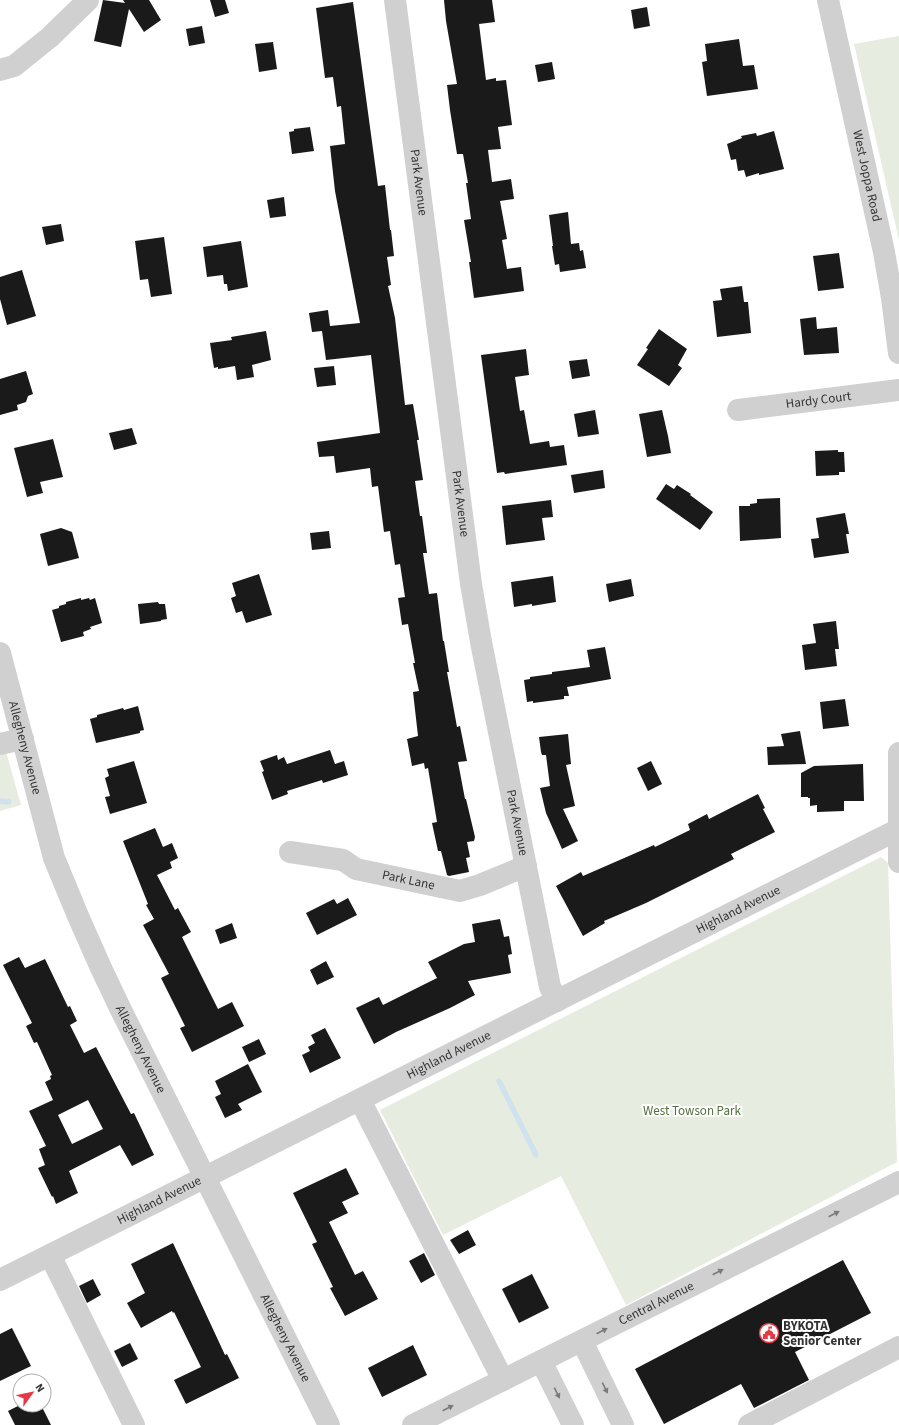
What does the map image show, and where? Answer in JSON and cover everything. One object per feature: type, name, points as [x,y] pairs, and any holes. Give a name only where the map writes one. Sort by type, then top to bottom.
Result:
[{"type":"street","points":[[1,66],[14,66],[50,37],[88,0]]},
{"type":"street","name":"Park Avenue","points":[[396,0],[471,584],[481,642],[550,987],[557,1001]]},
{"type":"street","name":"West Joppa Road","points":[[828,0],[884,252],[899,353]]},
{"type":"street","name":"Hardy Court","points":[[738,410],[899,390]]},
{"type":"street","name":"Allegheny Avenue","points":[[0,654],[54,858],[75,910],[101,968],[330,1425]]},
{"type":"street","points":[[0,744],[23,739]]},
{"type":"street","points":[[899,753],[899,862]]},
{"type":"street","name":"Highland Avenue","points":[[0,1280],[899,830]]},
{"type":"street","name":"Park Lane","points":[[290,852],[343,860],[356,869],[460,891],[480,885],[526,866]]},
{"type":"street","points":[[360,1100],[503,1380]]},
{"type":"street","name":"Central Avenue","points":[[413,1425],[899,1182]]},
{"type":"street","points":[[50,1255],[134,1425]]},
{"type":"street","points":[[582,1341],[623,1425]]},
{"type":"street","points":[[749,1425],[899,1347]]},
{"type":"street","points":[[540,1361],[573,1425]]},
{"type":"green space","points":[[899,36],[899,240],[854,44]]},
{"type":"green space","points":[[0,730],[21,805],[0,811]]},
{"type":"green space","name":"West Towson Park","points":[[881,857],[888,863],[897,1162],[626,1305],[561,1176],[443,1235],[380,1110]]},
{"type":"building","points":[[103,0],[125,3],[123,0],[149,0],[161,20],[144,32],[129,9],[121,47],[94,41]]},
{"type":"building","points":[[210,0],[225,0],[229,13],[215,17]]},
{"type":"building","points":[[444,0],[492,0],[495,22],[479,24],[486,80],[496,78],[496,81],[506,80],[512,125],[498,127],[501,149],[488,150],[492,182],[511,179],[514,199],[500,201],[507,239],[502,240],[507,269],[521,267],[524,291],[474,298],[469,262],[471,262],[464,220],[471,219],[466,183],[468,183],[463,154],[457,154],[450,110],[447,85],[457,84],[446,21]]},
{"type":"building","points":[[353,2],[378,186],[385,185],[391,230],[394,256],[387,257],[391,285],[388,286],[395,318],[405,405],[413,404],[419,440],[417,440],[423,480],[415,481],[427,553],[423,553],[429,594],[437,593],[443,641],[449,672],[447,672],[457,727],[460,726],[467,761],[458,762],[465,799],[475,837],[474,841],[467,842],[470,857],[466,858],[469,872],[449,876],[447,875],[441,851],[438,851],[432,823],[437,822],[428,768],[425,769],[424,763],[412,766],[407,739],[418,736],[413,692],[419,691],[413,663],[415,663],[408,624],[402,625],[398,598],[405,597],[400,564],[395,565],[390,531],[384,532],[378,486],[372,487],[370,468],[336,473],[334,456],[319,457],[317,442],[380,433],[371,355],[326,360],[322,331],[312,332],[309,313],[328,310],[330,326],[360,323],[335,191],[330,146],[345,144],[341,106],[337,107],[333,77],[325,78],[316,8]]},
{"type":"building","points":[[647,7],[650,26],[634,29],[631,10]]},
{"type":"building","points":[[202,26],[205,43],[189,46],[186,29]]},
{"type":"building","points":[[739,39],[743,66],[754,65],[758,89],[707,96],[702,62],[707,61],[705,44]]},
{"type":"building","points":[[273,42],[277,69],[259,72],[255,44]]},
{"type":"building","points":[[552,62],[555,79],[538,82],[535,65]]},
{"type":"building","points":[[310,127],[314,151],[292,154],[289,132],[294,131],[294,129]]},
{"type":"building","points":[[774,131],[784,169],[759,175],[759,173],[746,177],[744,170],[738,171],[736,159],[731,160],[727,144],[742,138],[741,136],[756,133],[757,136]]},
{"type":"building","points":[[284,197],[286,216],[270,218],[267,200]]},
{"type":"building","points":[[568,212],[571,244],[579,243],[580,251],[583,250],[586,268],[560,272],[559,264],[555,265],[549,215]]},
{"type":"building","points":[[61,224],[64,241],[46,245],[42,227]]},
{"type":"building","points":[[164,237],[172,294],[151,297],[148,279],[140,280],[135,241]]},
{"type":"building","points":[[241,241],[248,287],[228,291],[227,284],[224,284],[223,275],[207,277],[203,247]]},
{"type":"building","points":[[839,253],[844,288],[818,291],[813,256]]},
{"type":"building","points":[[22,270],[36,316],[7,325],[0,299],[0,277]]},
{"type":"building","points":[[742,286],[744,302],[748,302],[751,333],[717,337],[713,301],[722,300],[720,289]]},
{"type":"building","points":[[816,317],[817,329],[837,327],[839,353],[804,355],[800,319]]},
{"type":"building","points":[[659,329],[687,349],[678,365],[682,368],[669,386],[637,365]]},
{"type":"building","points":[[266,331],[271,360],[252,365],[254,377],[237,380],[235,366],[218,369],[218,367],[214,368],[210,343],[232,340],[231,337]]},
{"type":"building","points":[[526,349],[529,375],[515,377],[520,411],[524,410],[530,444],[549,441],[550,447],[564,445],[567,465],[505,474],[504,472],[497,473],[481,355]]},
{"type":"building","points":[[587,359],[590,376],[572,379],[569,361]]},
{"type":"building","points":[[334,366],[336,385],[317,387],[314,368]]},
{"type":"building","points":[[26,371],[33,394],[28,396],[26,402],[17,405],[18,410],[0,415],[0,379]]},
{"type":"building","points":[[595,410],[599,434],[578,437],[574,414]]},
{"type":"building","points":[[662,410],[671,453],[647,457],[639,414]]},
{"type":"building","points":[[132,428],[137,444],[114,450],[109,433]]},
{"type":"building","points":[[53,439],[63,477],[40,482],[43,493],[27,497],[14,448]]},
{"type":"building","points":[[838,450],[838,452],[844,452],[845,472],[839,472],[839,475],[816,476],[815,451]]},
{"type":"building","points":[[603,470],[605,488],[574,493],[571,475]]},
{"type":"building","points":[[666,484],[674,489],[677,485],[691,494],[690,495],[713,512],[700,530],[656,499]]},
{"type":"building","points":[[780,498],[781,538],[740,541],[739,506],[750,506],[750,504],[757,503],[757,499]]},
{"type":"building","points":[[551,500],[553,517],[542,518],[545,540],[506,545],[502,506]]},
{"type":"building","points":[[845,513],[849,534],[846,534],[849,553],[814,558],[811,539],[819,538],[816,518]]},
{"type":"building","points":[[61,528],[72,532],[79,558],[48,566],[40,534]]},
{"type":"building","points":[[329,531],[331,548],[312,550],[310,533]]},
{"type":"building","points":[[259,574],[272,615],[246,623],[242,611],[236,613],[231,598],[236,596],[232,583]]},
{"type":"building","points":[[553,576],[556,602],[514,607],[511,582]]},
{"type":"building","points":[[631,579],[634,596],[609,602],[606,584]]},
{"type":"building","points":[[81,598],[81,600],[89,598],[90,600],[95,598],[102,623],[90,627],[91,629],[83,632],[84,636],[61,642],[52,610],[66,604],[66,602]]},
{"type":"building","points":[[158,602],[159,604],[165,604],[167,619],[140,624],[138,604]]},
{"type":"building","points":[[836,621],[839,649],[835,649],[837,666],[805,670],[802,645],[816,643],[813,624]]},
{"type":"building","points":[[605,647],[611,679],[567,687],[569,696],[564,696],[564,699],[533,703],[533,701],[527,702],[524,680],[530,679],[530,677],[552,674],[552,672],[590,667],[587,650]]},
{"type":"building","points":[[845,699],[849,726],[823,729],[820,702]]},
{"type":"building","points":[[138,706],[144,730],[140,731],[140,733],[96,743],[90,719],[97,717],[97,715],[123,708],[124,710]]},
{"type":"building","points":[[800,731],[806,764],[768,765],[767,747],[784,746],[781,734]]},
{"type":"building","points":[[568,734],[571,764],[566,765],[575,806],[563,809],[578,841],[562,849],[546,813],[540,788],[550,786],[546,755],[542,755],[539,737]]},
{"type":"building","points":[[330,750],[335,764],[344,761],[348,775],[323,783],[322,780],[287,791],[288,794],[272,800],[262,772],[264,771],[260,761],[277,755],[278,760],[284,757],[287,764]]},
{"type":"building","points":[[134,761],[147,803],[110,814],[105,797],[110,796],[105,778],[109,776],[107,769]]},
{"type":"building","points":[[651,761],[662,784],[648,791],[637,768]]},
{"type":"building","points":[[863,764],[864,801],[844,801],[844,811],[817,812],[817,805],[810,806],[810,798],[801,797],[801,773],[814,766]]},
{"type":"building","points":[[758,794],[765,808],[763,809],[775,832],[731,854],[734,859],[646,903],[604,921],[605,923],[583,936],[556,886],[581,872],[583,876],[654,845],[655,847],[690,830],[688,824],[707,814],[709,819]]},
{"type":"building","points":[[155,828],[163,847],[172,843],[178,858],[170,862],[172,868],[157,875],[175,910],[178,908],[191,932],[182,937],[218,1009],[232,1002],[244,1026],[192,1052],[180,1028],[185,1026],[161,978],[169,974],[143,925],[154,919],[146,905],[148,904],[123,841]]},
{"type":"building","points":[[348,898],[357,915],[317,935],[306,913],[334,899],[337,904]]},
{"type":"building","points":[[500,919],[504,937],[509,936],[512,954],[508,955],[511,973],[468,981],[475,995],[374,1044],[356,1008],[379,997],[383,1005],[437,978],[428,962],[464,944],[475,942],[472,924]]},
{"type":"building","points":[[232,923],[237,938],[220,944],[215,930]]},
{"type":"building","points":[[19,957],[25,968],[45,959],[68,1007],[70,1006],[77,1021],[70,1025],[84,1053],[96,1047],[131,1114],[134,1113],[154,1155],[132,1166],[120,1145],[69,1171],[78,1193],[56,1204],[38,1168],[45,1165],[39,1149],[46,1146],[29,1111],[53,1100],[45,1082],[51,1079],[50,1076],[52,1075],[37,1042],[34,1043],[26,1026],[32,1023],[3,965]],"holes":[[[88,1100],[103,1129],[72,1144],[58,1115]]]},
{"type":"building","points":[[326,961],[334,977],[317,985],[310,970]]},
{"type":"building","points":[[325,1028],[341,1058],[310,1073],[302,1055],[310,1051],[308,1047],[315,1043],[311,1035]]},
{"type":"building","points":[[259,1039],[266,1054],[249,1062],[242,1047]]},
{"type":"building","points":[[248,1064],[262,1092],[238,1104],[242,1110],[225,1118],[215,1097],[221,1094],[215,1081]]},
{"type":"building","points":[[346,1168],[359,1194],[342,1202],[348,1213],[329,1222],[355,1275],[363,1271],[378,1299],[345,1316],[330,1288],[333,1287],[312,1244],[317,1242],[293,1193]]},
{"type":"building","points":[[468,1230],[476,1245],[459,1254],[450,1240]]},
{"type":"building","points":[[173,1243],[225,1355],[227,1354],[239,1378],[186,1404],[174,1380],[201,1367],[174,1312],[173,1313],[172,1311],[141,1328],[127,1303],[145,1293],[131,1264]]},
{"type":"building","points":[[424,1253],[435,1275],[421,1283],[409,1261]]},
{"type":"building","name":"BYKOTA Senior Center","points":[[843,1260],[871,1313],[795,1352],[809,1380],[754,1408],[741,1384],[664,1424],[635,1369]]},
{"type":"building","points":[[532,1274],[549,1308],[519,1323],[502,1289]]},
{"type":"building","points":[[93,1279],[101,1295],[87,1303],[79,1286]]},
{"type":"building","points":[[12,1328],[31,1366],[17,1373],[12,1373],[12,1375],[0,1381],[0,1334]]},
{"type":"building","points":[[130,1343],[138,1359],[122,1367],[114,1351]]},
{"type":"building","points":[[413,1345],[427,1375],[382,1397],[368,1368]]},
{"type":"building","points":[[12,1409],[12,1413],[45,1413],[51,1425],[15,1425],[8,1411]]},
{"type":"waterway","points":[[0,801],[9,802]]},
{"type":"waterway","points":[[499,1081],[536,1155]]},
{"type":"place","name":"BYKOTA Senior Center","points":[[769,1333]]}]
